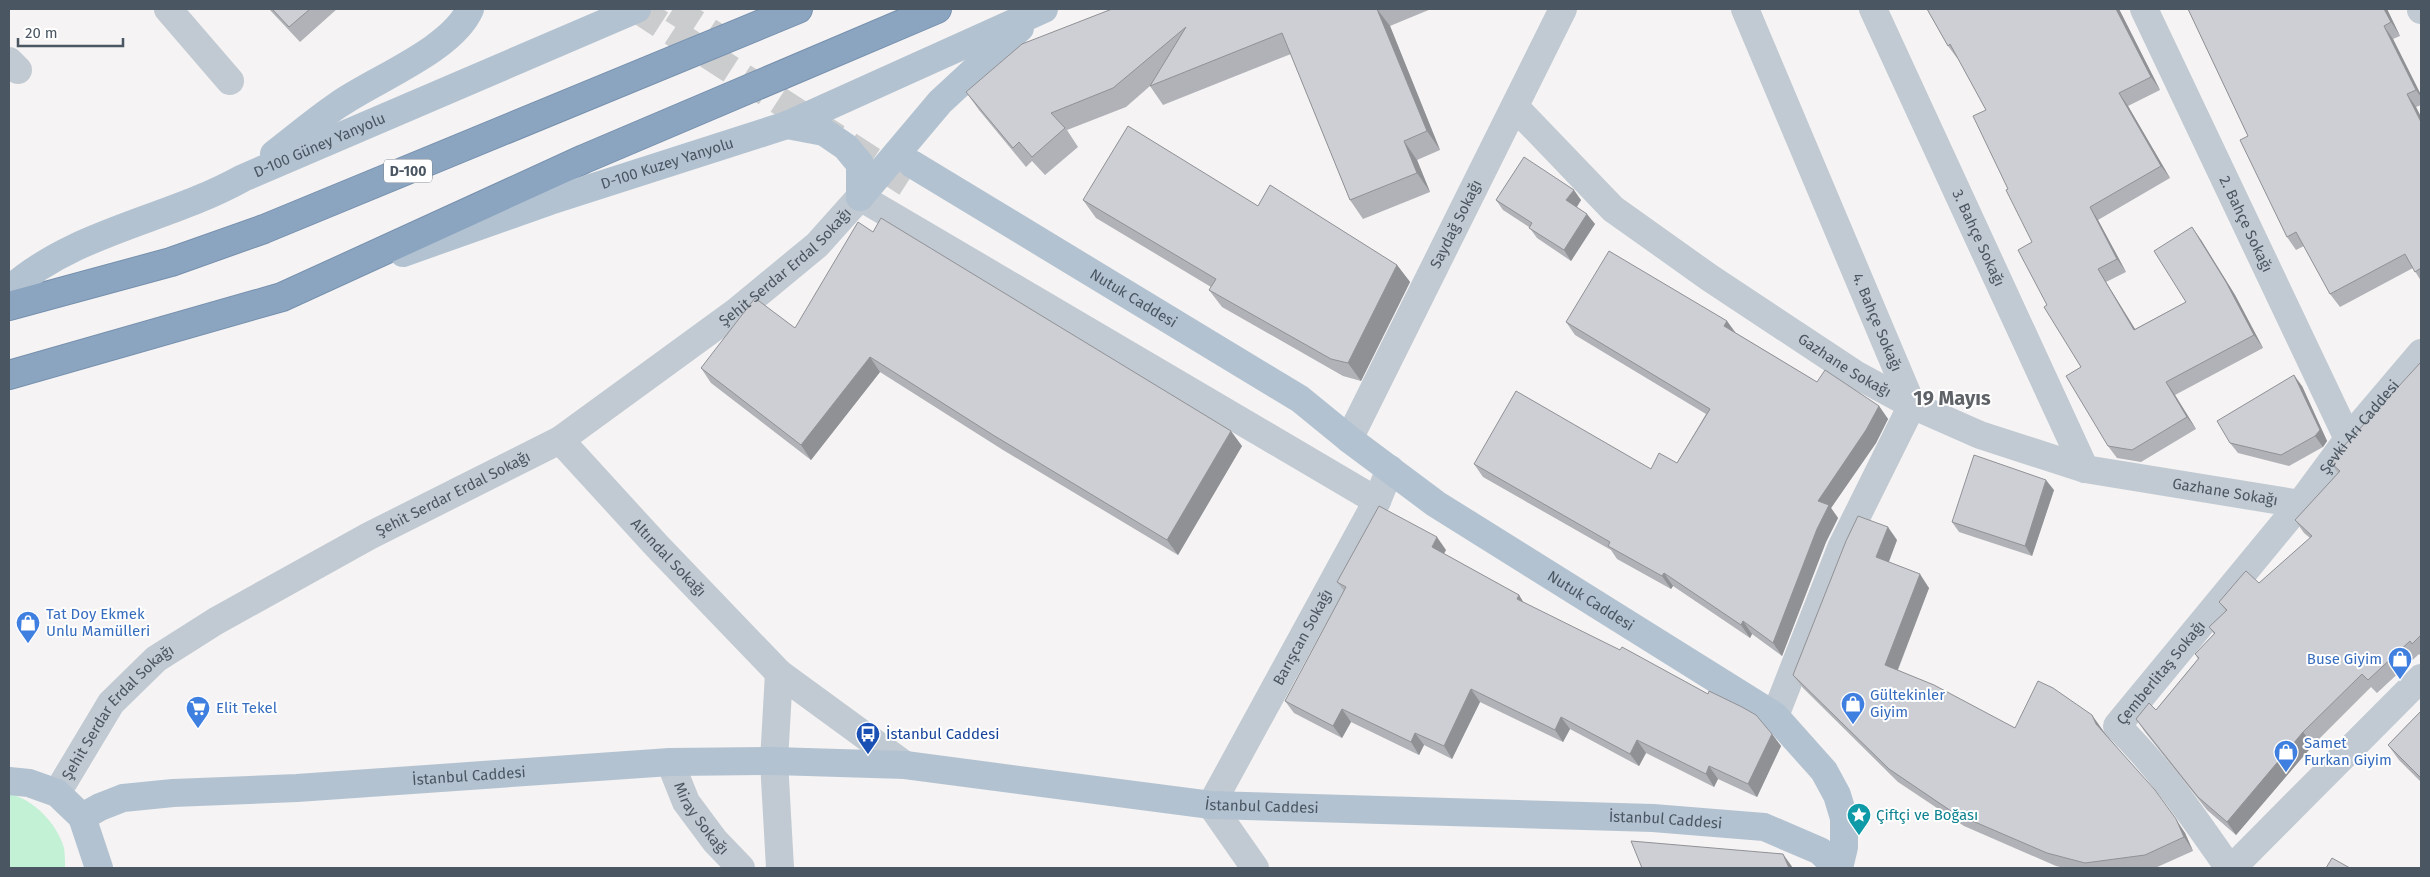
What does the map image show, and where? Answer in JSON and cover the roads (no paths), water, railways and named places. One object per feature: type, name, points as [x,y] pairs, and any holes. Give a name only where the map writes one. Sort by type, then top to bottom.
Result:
[{"type":"highway","name":"D-100","points":[[9,306],[171,262],[264,229],[798,9]]},
{"type":"highway","points":[[9,375],[282,296],[584,159],[936,9]]},
{"type":"main road","points":[[243,178],[339,104],[449,36],[467,16],[470,9]]},
{"type":"main road","name":"D-100 Güney Yanyolu","points":[[9,290],[56,256],[215,194],[243,178],[637,9]]},
{"type":"main road","points":[[860,197],[940,102],[1042,10]]},
{"type":"main road","name":"D-100 Kuzey Yanyolu","points":[[282,296],[550,201],[788,125],[1042,10]]},
{"type":"main road","points":[[788,125],[824,132],[846,147],[860,164],[860,197]]},
{"type":"main road","name":"Nutuk Caddesi","points":[[910,173],[1300,399],[1349,439],[1436,504],[1775,716],[1824,771],[1836,794],[1844,818],[1844,848],[1838,868]]},
{"type":"main road","points":[[9,759],[19,782],[57,792],[82,817],[99,868]]},
{"type":"main road","name":"İstanbul Caddesi","points":[[82,817],[100,807],[123,798],[173,793],[297,788],[670,762],[774,761],[905,765],[1211,805],[1653,818],[1764,827],[1820,851],[1838,868]]},
{"type":"street","points":[[168,9],[230,81]]},
{"type":"street","name":"Saydağ Sokağı","points":[[1349,439],[1563,9]]},
{"type":"street","name":"4. Bahçe Sokağı","points":[[1745,9],[1912,405]]},
{"type":"street","name":"3. Bahçe Sokağı","points":[[1872,9],[2085,469]]},
{"type":"street","name":"2. Bahçe Sokağı","points":[[2144,9],[2348,439]]},
{"type":"street","name":"Gazhane Sokağı","points":[[1515,107],[1613,209],[1710,278],[1855,374],[1912,405],[1980,436],[2085,469],[2300,504]]},
{"type":"street","points":[[860,197],[1377,501]]},
{"type":"street","name":"Şehit Serdar Erdal Sokağı","points":[[57,792],[111,703],[156,659],[216,621],[369,536],[560,440],[744,305],[817,245],[860,197]]},
{"type":"street","name":"Şevki Arı Caddesi","points":[[2300,504],[2348,439],[2421,353]]},
{"type":"street","points":[[1775,716],[1841,548],[1912,405]]},
{"type":"street","name":"Altındal Sokağı","points":[[560,440],[657,546],[779,673],[905,765]]},
{"type":"street","name":"Barışcan Sokağı","points":[[1211,805],[1377,501],[1390,469]]},
{"type":"street","name":"Çemberlitaş Sokağı","points":[[2230,868],[2171,785],[2147,756],[2117,726],[2300,504]]},
{"type":"street","points":[[779,673],[774,761],[780,868]]},
{"type":"street","points":[[2230,868],[2421,678]]},
{"type":"street","name":"Miray Sokağı","points":[[670,762],[686,802],[716,841],[741,868]]},
{"type":"street","points":[[1211,805],[1255,868]]},
{"type":"tunnel","points":[[637,9],[907,183]]},
{"type":"tunnel","points":[[673,9],[731,46]]},
{"type":"place","name":"Tat Doy Ekmek Unlu Mamülleri","points":[[28,644]]},
{"type":"place","name":"Buse Giyim","points":[[2400,680]]},
{"type":"place","name":"Gültekinler Giyim","points":[[1853,725]]},
{"type":"place","name":"Elit Tekel","points":[[198,729]]},
{"type":"place","name":"İstanbul Caddesi","points":[[868,755]]},
{"type":"place","name":"Samet Furkan Giyim","points":[[2286,773]]},
{"type":"place","name":"Çiftçi ve Boğası","points":[[1859,836]]},
{"type":"district","name":"19 Mayıs","points":[[1952,398]]}]
